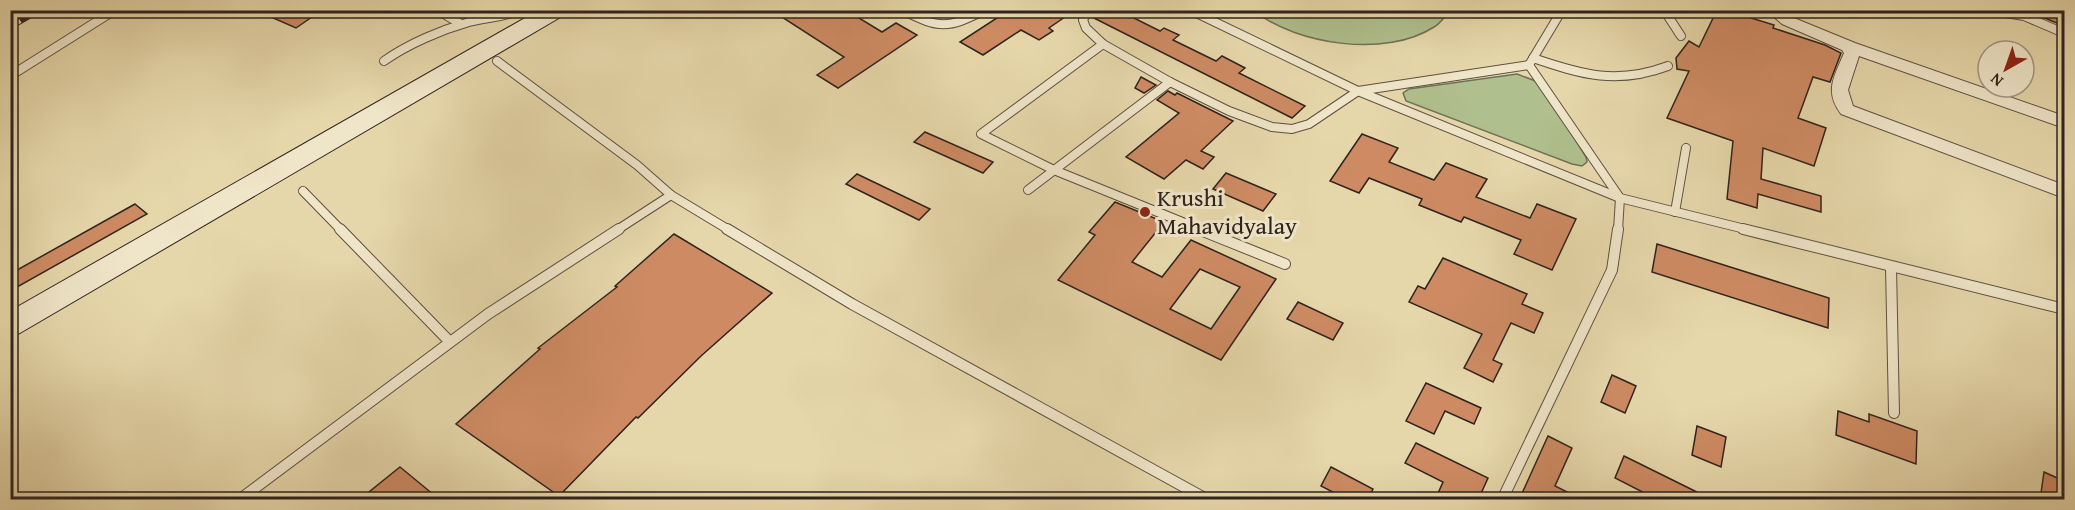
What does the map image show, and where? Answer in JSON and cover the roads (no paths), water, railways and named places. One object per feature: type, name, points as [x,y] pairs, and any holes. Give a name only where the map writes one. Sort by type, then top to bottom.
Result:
[{"type":"main road","points":[[10,325],[556,10]]},
{"type":"street","points":[[1774,10],[1788,21],[1849,47],[2064,122]]},
{"type":"street","points":[[1849,47],[1852,53],[1838,94],[1839,101],[1847,110],[2064,192]]},
{"type":"lane","points":[[10,76],[115,10]]},
{"type":"lane","points":[[438,10],[461,24]]},
{"type":"lane","points":[[384,61],[398,52],[461,24],[502,17],[519,10]]},
{"type":"lane","points":[[902,10],[932,26],[942,27],[958,24],[985,10]]},
{"type":"lane","points":[[1088,10],[1083,20],[1086,28],[1103,44],[1170,82],[1229,111],[1272,127],[1292,129],[1309,124],[1358,91],[1531,61],[1575,73],[1619,79],[1647,75],[1668,66]]},
{"type":"lane","points":[[1190,10],[1358,91],[1620,198],[2064,309]]},
{"type":"lane","points":[[1531,61],[1562,10]]},
{"type":"lane","points":[[1664,10],[1681,36]]},
{"type":"lane","points":[[1987,10],[2024,16],[2064,33]]},
{"type":"lane","points":[[1103,44],[981,134],[1054,170],[1285,264]]},
{"type":"lane","points":[[497,61],[637,165],[671,195],[852,304],[1208,500]]},
{"type":"lane","points":[[1502,500],[1612,270],[1617,246],[1620,198],[1531,61]]},
{"type":"lane","points":[[1028,190],[1170,82]]},
{"type":"lane","points":[[1674,212],[1686,148]]},
{"type":"lane","points":[[303,191],[450,342]]},
{"type":"lane","points":[[239,500],[450,342],[560,266],[671,195]]},
{"type":"lane","points":[[1891,267],[1894,413]]},
{"type":"railway","points":[[10,27],[40,10]]},
{"type":"place","name":"Krushi Mahavidyalay","points":[[1145,212]]}]
